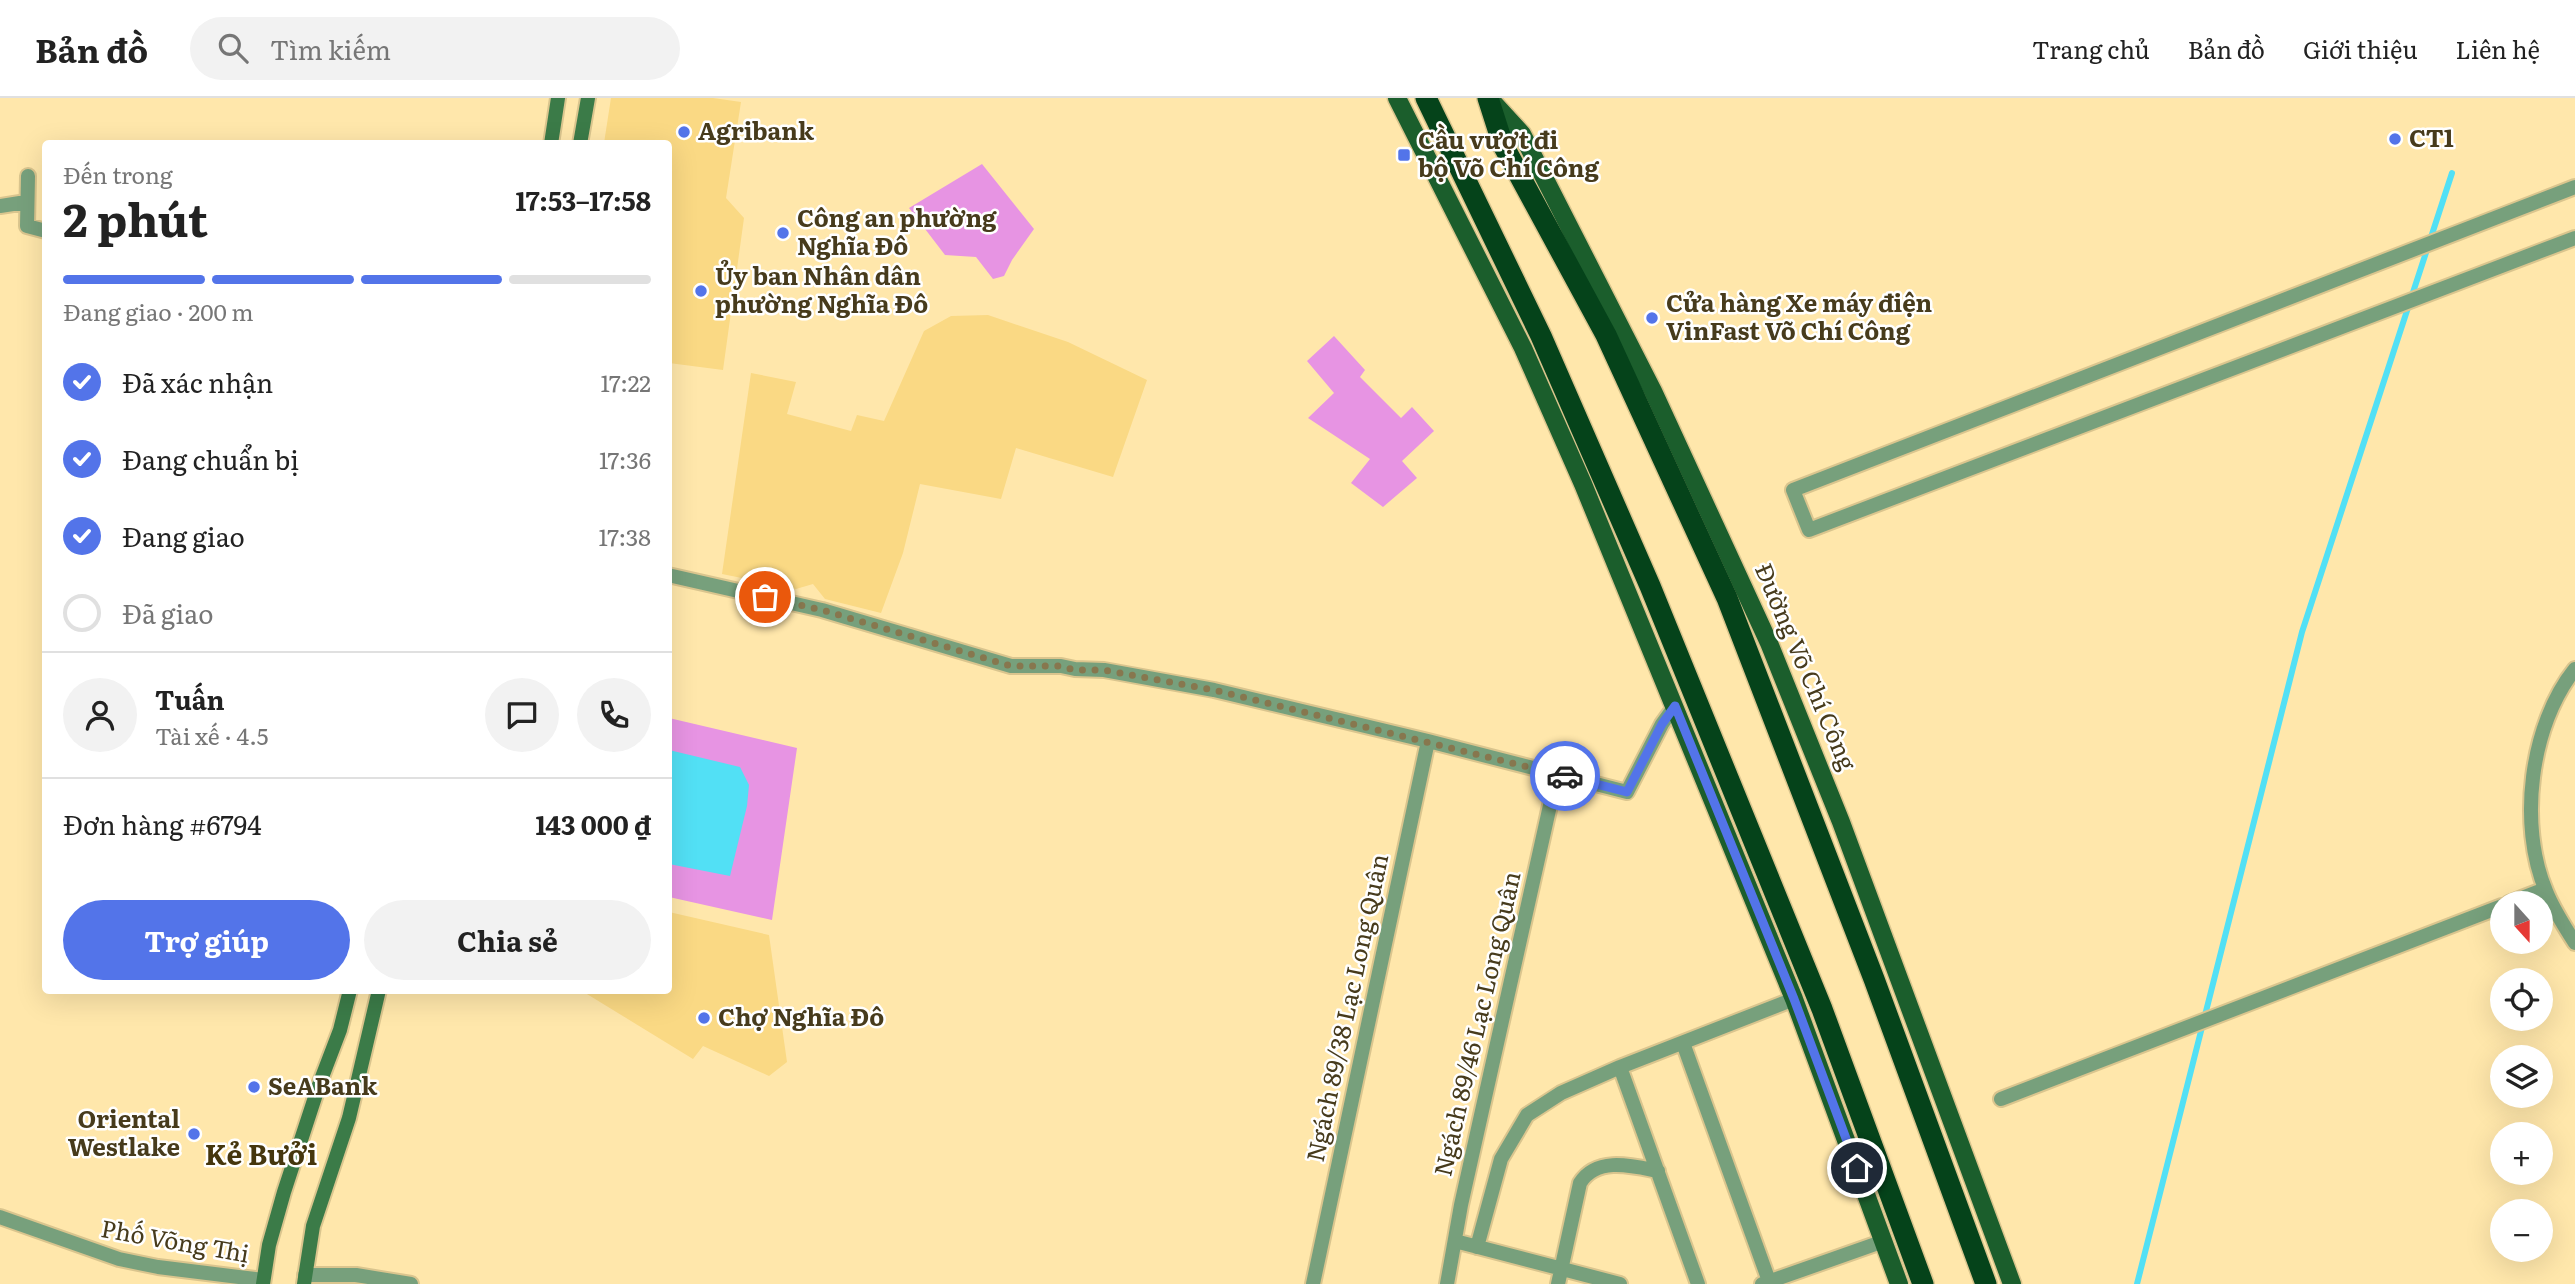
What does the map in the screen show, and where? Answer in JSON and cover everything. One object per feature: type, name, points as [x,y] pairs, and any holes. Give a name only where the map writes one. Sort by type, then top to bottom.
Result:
[{"type":"highway","points":[[1426,98],[1541,336],[1650,586],[1822,1009],[1923,1284]]},
{"type":"highway","name":"Đường Võ Chí Công","points":[[1489,98],[1503,145],[1606,335],[1727,598],[1865,953],[1986,1284]]},
{"type":"main road","points":[[552,140],[558,98]]},
{"type":"main road","points":[[581,140],[588,98]]},
{"type":"main road","points":[[1397,98],[1523,348],[1583,484],[1794,999],[1899,1284]]},
{"type":"main road","name":"Đường Võ Chí Công","points":[[1489,98],[1522,134],[1534,157],[1653,391],[1769,643],[1841,822],[2012,1284]]},
{"type":"main road","points":[[263,1282],[269,1245],[284,1192],[340,1030],[349,994]]},
{"type":"main road","points":[[305,1279],[313,1226],[349,1118],[378,994]]},
{"type":"street","points":[[28,176],[27,226],[42,230]]},
{"type":"street","points":[[2575,187],[1793,490],[1809,530],[2575,238]]},
{"type":"street","points":[[0,206],[26,202]]},
{"type":"street","points":[[672,576],[822,610],[1011,666],[1061,666],[1131,675],[1263,700],[1627,792],[1662,724],[1675,706]]},
{"type":"street","points":[[2575,669],[2549,715],[2536,752],[2531,807],[2533,847],[2545,889],[2575,943]]},
{"type":"street","name":"Ngách 89/38 Lạc Long Quân","points":[[1313,1284],[1428,741]]},
{"type":"street","name":"Ngách 89/46 Lạc Long Quân","points":[[1447,1284],[1461,1205],[1557,774]]},
{"type":"street","points":[[2540,891],[2545,889]]},
{"type":"street","points":[[2001,1099],[2490,911]]},
{"type":"street","points":[[1477,1247],[1501,1159],[1527,1115],[1562,1093],[1620,1067],[1794,999]]},
{"type":"street","points":[[1683,1043],[1765,1283],[1884,1241]]},
{"type":"street","points":[[1620,1067],[1698,1284]]},
{"type":"street","points":[[1560,1277],[1580,1183],[1586,1175],[1599,1168],[1620,1164],[1658,1171]]},
{"type":"street","name":"Phố Võng Thị","points":[[0,1217],[119,1259],[263,1282]]},
{"type":"street","points":[[1455,1241],[1560,1277],[1620,1284]]},
{"type":"street","points":[[305,1279],[356,1275],[411,1284]]},
{"type":"shaded area","points":[[611,98],[713,98],[741,102],[726,198],[744,218],[723,370],[672,363],[672,140],[604,140]]},
{"type":"shaded area","points":[[982,164],[1034,229],[1004,276],[993,279],[976,257],[945,255],[909,208]]},
{"type":"shaded area","points":[[988,315],[1068,342],[1147,380],[1113,477],[1016,448],[1001,499],[920,484],[903,553],[881,613],[825,599],[813,584],[796,589],[722,574],[751,373],[796,382],[787,414],[851,431],[857,415],[884,421],[924,331],[951,316]]},
{"type":"shaded area","points":[[1334,336],[1365,370],[1360,377],[1401,418],[1412,407],[1434,431],[1402,461],[1417,478],[1383,507],[1351,483],[1370,459],[1308,418],[1334,393],[1307,361]]},
{"type":"shaded area","points":[[672,719],[797,748],[772,920],[672,898]]},
{"type":"shaded area","name":"Chợ Nghĩa Đô","points":[[672,913],[769,935],[787,1062],[769,1076],[703,1046],[693,1059],[587,994],[672,994]]},
{"type":"water","points":[[672,751],[740,767],[749,785],[747,806],[730,876],[672,865]]},
{"type":"waterway","points":[[2137,1284],[2302,632],[2452,173]]},
{"type":"way so far","points":[[765,597],[822,610],[1011,666],[1061,666],[1074,670],[1104,670],[1214,690],[1565,776]]},
{"type":"place","name":"Agribank","points":[[684,132]]},
{"type":"place","name":"CT1","points":[[2395,139]]},
{"type":"place","name":"Cầu vượt đi bộ Võ Chí Công","points":[[1404,155]]},
{"type":"place","name":"Công an phường Nghĩa Đô","points":[[783,233]]},
{"type":"place","name":"Ủy ban Nhân dân phường Nghĩa Đô","points":[[701,291]]},
{"type":"place","name":"Cửa hàng Xe máy điện VinFast Võ Chí Công","points":[[1652,318]]},
{"type":"place","name":"Chợ Nghĩa Đô","points":[[704,1018]]},
{"type":"place","name":"SeABank","points":[[254,1087]]},
{"type":"place","name":"Oriental Westlake","points":[[194,1134]]},
{"type":"district","name":"Kẻ Bưởi","points":[[261,1155]]},
{"type":"route","points":[[1565,776],[1627,792],[1662,724],[1675,706],[1794,999],[1857,1168]]}]
